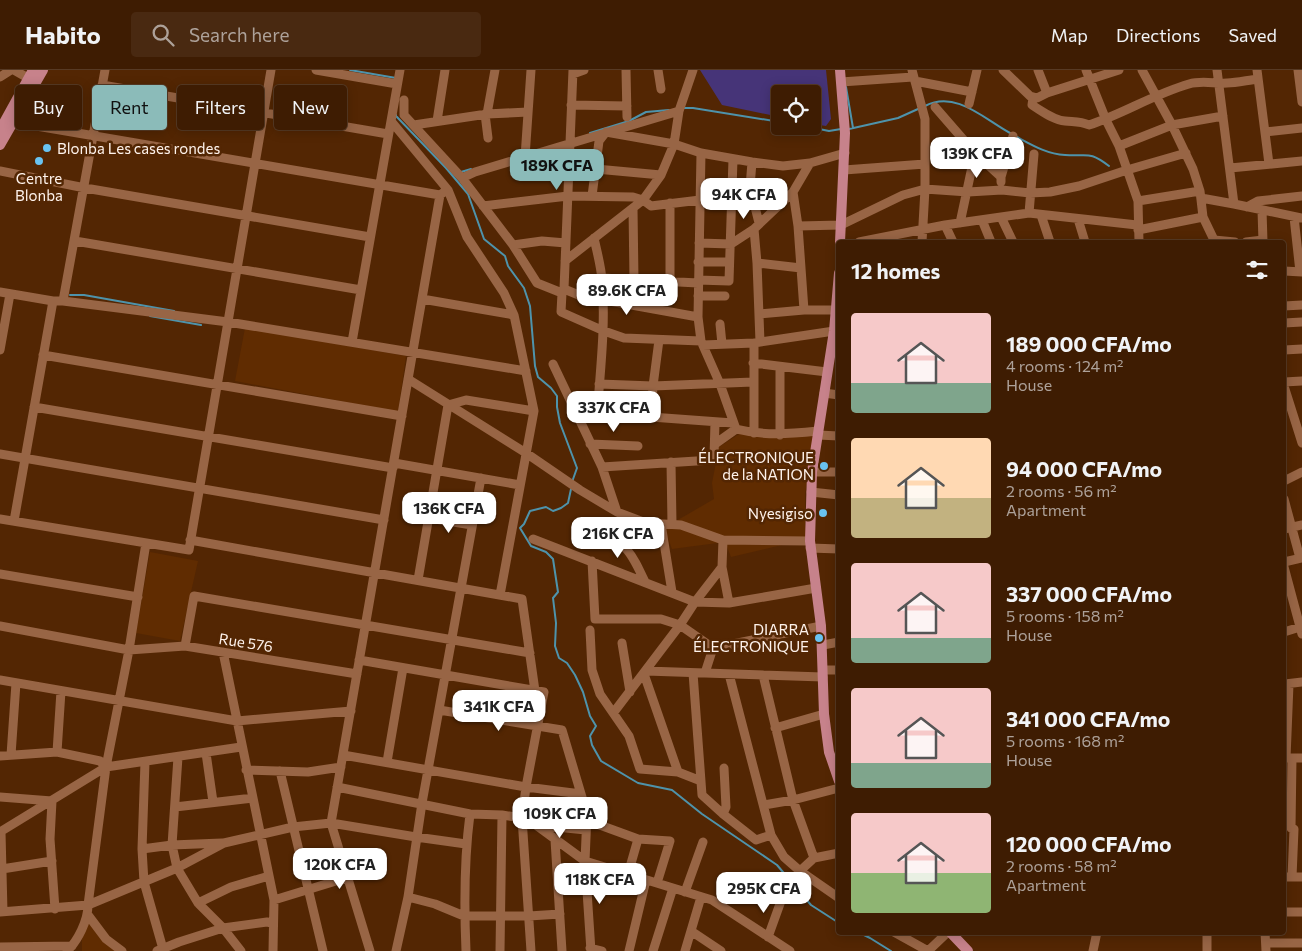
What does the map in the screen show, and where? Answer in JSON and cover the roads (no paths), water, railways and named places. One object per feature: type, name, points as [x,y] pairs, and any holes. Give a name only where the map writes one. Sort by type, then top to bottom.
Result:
[{"type":"main road","points":[[0,144],[43,70]]},
{"type":"main road","points":[[840,70],[845,130],[840,240]]},
{"type":"main road","points":[[0,130],[31,74]]},
{"type":"main road","points":[[836,332],[826,372],[812,472],[810,544],[823,645],[824,714],[829,752],[836,775]]},
{"type":"main road","points":[[952,935],[968,951]]},
{"type":"street","points":[[102,85],[105,70]]},
{"type":"street","points":[[271,70],[264,113],[388,134]]},
{"type":"street","points":[[316,70],[397,84]]},
{"type":"street","points":[[352,342],[400,70]]},
{"type":"street","points":[[437,121],[445,70]]},
{"type":"street","points":[[488,138],[486,114],[494,70]]},
{"type":"street","points":[[525,157],[531,70]]},
{"type":"street","points":[[584,70],[573,72],[566,243],[560,312],[624,338],[722,344],[757,342],[836,332]]},
{"type":"street","points":[[626,70],[627,117]]},
{"type":"street","points":[[658,70],[661,89]]},
{"type":"street","points":[[565,261],[643,200],[661,175],[674,144],[679,111],[694,70]]},
{"type":"street","points":[[969,104],[977,70]]},
{"type":"street","points":[[1003,70],[1033,98]]},
{"type":"street","points":[[1038,70],[1047,93]]},
{"type":"street","points":[[1086,70],[1106,120],[1119,146],[1138,201],[1139,240]]},
{"type":"street","points":[[1033,98],[1120,70]]},
{"type":"street","points":[[1142,70],[1194,169],[1200,194],[1202,217],[1214,240]]},
{"type":"street","points":[[1217,70],[1234,204]]},
{"type":"street","points":[[1298,70],[1302,102]]},
{"type":"street","points":[[6,74],[31,74]]},
{"type":"street","points":[[1033,98],[1032,105],[1053,117],[1089,125],[1106,120],[1190,83],[1218,81],[1225,83],[1257,75],[1269,164]]},
{"type":"street","points":[[841,82],[913,76],[972,92]]},
{"type":"street","points":[[913,76],[925,118],[925,189],[922,240]]},
{"type":"street","points":[[404,100],[404,115],[462,178],[513,245],[536,283],[586,298],[698,318]]},
{"type":"street","points":[[571,105],[627,106]]},
{"type":"street","points":[[935,107],[975,153],[1001,177]]},
{"type":"street","points":[[462,178],[475,172],[679,111]]},
{"type":"street","points":[[414,125],[486,114],[528,112]]},
{"type":"street","points":[[1119,146],[1172,125],[1223,116]]},
{"type":"street","points":[[391,120],[444,192],[467,237],[504,293],[514,315],[534,411],[500,595]]},
{"type":"street","points":[[13,122],[380,184],[444,192]]},
{"type":"street","points":[[1264,132],[1302,128]]},
{"type":"street","points":[[64,301],[95,130]]},
{"type":"street","points":[[0,518],[189,550],[261,130]]},
{"type":"street","points":[[606,132],[674,144],[734,159],[783,166],[810,164],[845,153]]},
{"type":"street","points":[[592,196],[600,140],[606,132]]},
{"type":"street","points":[[1002,190],[1001,177],[1014,136]]},
{"type":"street","points":[[701,152],[698,318],[702,343],[720,384],[734,426]]},
{"type":"street","points":[[960,223],[975,153]]},
{"type":"street","points":[[798,226],[841,226],[903,195],[925,189],[968,192],[1002,190],[1050,192],[1079,186],[1186,153]]},
{"type":"street","points":[[1029,213],[1034,154]]},
{"type":"street","points":[[602,278],[670,282],[730,281],[729,262],[734,159]]},
{"type":"street","points":[[1230,168],[1302,161]]},
{"type":"street","points":[[752,162],[750,187],[757,226],[759,314],[753,363],[754,433]]},
{"type":"street","points":[[699,243],[731,244],[757,226],[793,192],[810,164]]},
{"type":"street","points":[[844,170],[925,164]]},
{"type":"street","points":[[596,169],[661,175]]},
{"type":"street","points":[[0,171],[85,188],[370,237]]},
{"type":"street","points":[[370,951],[331,823],[422,300],[444,192]]},
{"type":"street","points":[[793,192],[798,226],[804,310]]},
{"type":"street","points":[[1138,201],[1200,194],[1234,204],[1298,218],[1301,272],[1286,271]]},
{"type":"street","points":[[483,206],[568,196],[633,197],[643,200],[651,206],[700,200]]},
{"type":"street","points":[[1247,207],[1258,201],[1302,196]]},
{"type":"street","points":[[670,203],[670,282]]},
{"type":"street","points":[[633,208],[634,280]]},
{"type":"street","points":[[1262,210],[1263,240]]},
{"type":"street","points":[[870,240],[945,225],[1029,213],[1138,228],[1202,217]]},
{"type":"street","points":[[1041,215],[1049,240]]},
{"type":"street","points":[[1001,217],[1012,240]]},
{"type":"street","points":[[1078,219],[1084,240]]},
{"type":"street","points":[[982,220],[990,240]]},
{"type":"street","points":[[945,225],[952,240]]},
{"type":"street","points":[[594,238],[602,278],[604,300],[604,331],[597,417]]},
{"type":"street","points":[[76,241],[361,290]]},
{"type":"street","points":[[513,245],[542,241],[566,243]]},
{"type":"street","points":[[698,262],[729,262]]},
{"type":"street","points":[[757,263],[801,268]]},
{"type":"street","points":[[0,292],[53,301],[228,322],[526,371]]},
{"type":"street","points":[[0,350],[10,294]]},
{"type":"street","points":[[698,296],[725,296]]},
{"type":"street","points":[[422,300],[514,315]]},
{"type":"street","points":[[14,521],[53,301]]},
{"type":"street","points":[[759,314],[804,310],[836,304]]},
{"type":"street","points":[[1286,306],[1302,305]]},
{"type":"street","points":[[1286,323],[1302,322]]},
{"type":"street","points":[[720,324],[722,344]]},
{"type":"street","points":[[651,417],[659,340]]},
{"type":"street","points":[[1286,350],[1302,349]]},
{"type":"street","points":[[43,355],[402,416]]},
{"type":"street","points":[[753,363],[826,372]]},
{"type":"street","points":[[553,364],[602,467],[617,512]]},
{"type":"street","points":[[780,367],[780,435]]},
{"type":"street","points":[[408,379],[617,512],[646,522],[681,525],[723,540],[810,544],[836,548]]},
{"type":"street","points":[[1286,382],[1302,381]]},
{"type":"street","points":[[599,384],[653,386],[753,382]]},
{"type":"street","points":[[1286,392],[1300,431],[1302,443]]},
{"type":"street","points":[[824,393],[836,395]]},
{"type":"street","points":[[448,405],[466,400],[534,411]]},
{"type":"street","points":[[418,580],[448,405]]},
{"type":"street","points":[[34,407],[208,437],[393,466],[437,470],[520,485]]},
{"type":"street","points":[[578,417],[651,417],[715,422],[754,433],[780,435],[818,433],[836,436]]},
{"type":"street","points":[[602,467],[712,460],[714,458],[715,422]]},
{"type":"street","points":[[715,444],[734,426]]},
{"type":"street","points":[[590,444],[638,446]]},
{"type":"street","points":[[0,454],[384,520]]},
{"type":"street","points":[[671,462],[672,524]]},
{"type":"street","points":[[812,472],[836,472]]},
{"type":"street","points":[[1286,480],[1302,472]]},
{"type":"street","points":[[396,951],[408,897],[416,837],[481,478]]},
{"type":"street","points":[[811,492],[836,495]]},
{"type":"street","points":[[1286,514],[1288,528],[1301,558],[1286,562]]},
{"type":"street","points":[[429,518],[472,525]]},
{"type":"street","points":[[661,524],[672,592]]},
{"type":"street","points":[[1288,528],[1302,525]]},
{"type":"street","points":[[597,530],[616,539],[632,555],[645,582]]},
{"type":"street","points":[[190,540],[522,599],[536,690]]},
{"type":"street","points":[[533,540],[695,602],[729,603],[816,588]]},
{"type":"street","points":[[723,540],[722,567],[729,603]]},
{"type":"street","points":[[0,947],[71,949],[88,910],[106,767],[129,650],[146,543]]},
{"type":"street","points":[[592,561],[595,619],[660,619],[680,625],[713,648],[821,626]]},
{"type":"street","points":[[614,712],[722,567]]},
{"type":"street","points":[[0,574],[138,597]]},
{"type":"street","points":[[1286,574],[1301,630],[1286,632]]},
{"type":"street","points":[[184,646],[194,596],[530,653]]},
{"type":"street","name":"Rue 576","points":[[0,626],[129,650],[184,646],[357,674]]},
{"type":"street","points":[[590,630],[592,670],[600,694],[614,712],[628,736],[640,769],[678,772],[701,781]]},
{"type":"street","points":[[622,643],[630,692]]},
{"type":"street","points":[[823,645],[836,643]]},
{"type":"street","points":[[705,673],[713,648]]},
{"type":"street","points":[[222,652],[274,900],[272,951]]},
{"type":"street","points":[[360,660],[544,692],[522,818],[531,951]]},
{"type":"street","points":[[386,762],[403,668]]},
{"type":"street","points":[[645,672],[762,675],[823,673],[836,671]]},
{"type":"street","points":[[645,672],[678,772]]},
{"type":"street","points":[[692,672],[702,795],[756,840],[771,835]]},
{"type":"street","points":[[729,674],[771,835],[784,857],[800,871],[836,896]]},
{"type":"street","points":[[762,675],[793,800],[814,858]]},
{"type":"street","points":[[0,680],[237,722],[351,711]]},
{"type":"street","points":[[1302,682],[1286,684],[1287,758],[1293,828],[1288,877],[1302,877]]},
{"type":"street","points":[[11,755],[16,683]]},
{"type":"street","points":[[56,752],[61,691]]},
{"type":"street","points":[[439,710],[562,730],[587,814],[585,861],[591,950],[602,951]]},
{"type":"street","points":[[775,728],[824,714]]},
{"type":"street","points":[[224,843],[177,868],[88,910],[55,909],[1,912],[1,832],[106,767],[241,747]]},
{"type":"street","points":[[0,756],[56,752],[100,761],[106,767]]},
{"type":"street","points":[[206,753],[214,802]]},
{"type":"street","points":[[343,754],[526,787],[581,794]]},
{"type":"street","points":[[178,757],[172,845],[177,868],[198,904],[223,928],[241,951]]},
{"type":"street","points":[[1287,758],[1302,758]]},
{"type":"street","points":[[145,762],[142,849],[144,882],[160,950],[223,928],[272,922]]},
{"type":"street","points":[[246,770],[308,772],[341,767]]},
{"type":"street","points":[[723,814],[726,807],[724,768]]},
{"type":"street","points":[[280,771],[323,951]]},
{"type":"street","points":[[764,805],[793,800],[836,782]]},
{"type":"street","points":[[338,787],[470,814],[522,818],[536,825],[585,861],[712,900],[768,936],[783,949]]},
{"type":"street","points":[[0,797],[52,801]]},
{"type":"street","points":[[175,807],[253,798]]},
{"type":"street","points":[[52,801],[50,839],[55,909]]},
{"type":"street","points":[[466,951],[464,916],[466,844],[470,814]]},
{"type":"street","points":[[500,951],[502,815]]},
{"type":"street","points":[[586,820],[638,838],[670,841],[657,883]]},
{"type":"street","points":[[142,849],[172,845],[224,843],[261,836],[293,827],[331,823],[466,844]]},
{"type":"street","points":[[536,825],[586,830]]},
{"type":"street","points":[[628,874],[638,838]]},
{"type":"street","points":[[555,840],[562,951]]},
{"type":"street","points":[[685,892],[703,842]]},
{"type":"street","points":[[800,871],[814,858],[836,853]]},
{"type":"street","points":[[2,869],[52,861]]},
{"type":"street","points":[[198,904],[231,887],[269,876]]},
{"type":"street","points":[[274,900],[348,876]]},
{"type":"street","points":[[629,951],[646,880]]},
{"type":"street","points":[[653,951],[673,888]]},
{"type":"street","points":[[408,897],[435,904],[464,916],[500,917],[560,914]]},
{"type":"street","points":[[685,951],[701,897]]},
{"type":"street","points":[[768,936],[781,901]]},
{"type":"street","points":[[88,910],[106,939],[122,951]]},
{"type":"street","points":[[1286,912],[1302,912]]},
{"type":"street","points":[[691,931],[721,951]]},
{"type":"street","points":[[899,935],[928,951],[946,935]]},
{"type":"street","points":[[1093,951],[1096,935]]},
{"type":"street","points":[[1207,935],[1207,951]]},
{"type":"street","points":[[1266,947],[1302,943]]},
{"type":"waterway","points":[[350,70],[396,78]]},
{"type":"waterway","points":[[846,87],[853,128]]},
{"type":"waterway","points":[[925,106],[936,102],[959,104],[980,114],[1010,133]]},
{"type":"waterway","points":[[684,108],[771,121]]},
{"type":"waterway","points":[[849,129],[898,118],[918,109]]},
{"type":"waterway","points":[[590,133],[629,121],[646,112],[669,110]]},
{"type":"waterway","points":[[396,115],[468,194],[484,239],[505,256],[508,266],[524,288],[530,306],[535,366],[538,377],[557,396],[560,423],[577,468],[572,482]]},
{"type":"waterway","points":[[821,129],[829,131],[841,129]]},
{"type":"waterway","points":[[1017,137],[1046,151],[1065,155],[1088,155],[1109,166]]},
{"type":"waterway","points":[[461,172],[471,169]]},
{"type":"waterway","points":[[70,295],[84,295],[174,311]]},
{"type":"waterway","points":[[150,316],[201,325]]},
{"type":"waterway","points":[[571,489],[568,503],[553,511],[546,507],[530,511],[520,528],[531,546],[546,552],[553,559],[558,592],[553,598],[556,623],[555,646],[559,658],[567,663],[583,692],[590,716],[596,726],[590,736],[592,745],[601,761],[638,783],[672,790],[702,814],[777,865],[811,905],[836,921]]},
{"type":"waterway","points":[[864,935],[891,951]]},
{"type":"place","name":"Blonba Les cases rondes","points":[[47,148]]},
{"type":"place","name":"Centre Blonba","points":[[39,161]]},
{"type":"place","name":"ÉLECTRONIQUE de la NATION","points":[[824,466]]},
{"type":"place","name":"Nyesigiso","points":[[823,513]]},
{"type":"place","name":"DIARRA ÉLECTRONIQUE","points":[[819,638]]}]
